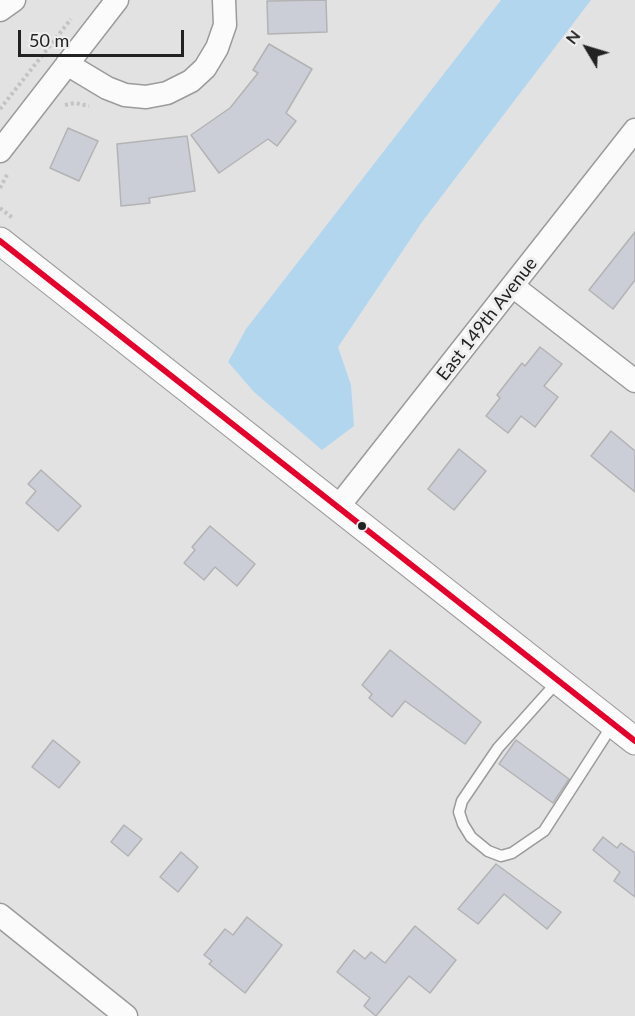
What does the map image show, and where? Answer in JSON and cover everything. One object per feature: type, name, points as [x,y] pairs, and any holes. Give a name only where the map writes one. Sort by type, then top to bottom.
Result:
[{"type":"street","points":[[0,10],[14,0]]},
{"type":"street","points":[[0,151],[117,0]]},
{"type":"street","points":[[67,64],[107,88],[125,95],[146,97],[167,93],[191,81],[205,68],[217,48],[225,25],[224,0]]},
{"type":"street","name":"East 149th Avenue","points":[[338,507],[635,130]]},
{"type":"street","points":[[0,241],[635,741]]},
{"type":"street","points":[[514,286],[635,381]]},
{"type":"street","points":[[0,915],[126,1016]]},
{"type":"lane","points":[[558,680],[498,748],[462,801],[459,812],[463,824],[471,837],[488,851],[501,856],[512,853],[544,831],[614,724]]},
{"type":"path","points":[[0,109],[72,18]]},
{"type":"water","points":[[501,0],[591,0],[422,222],[338,347],[351,385],[354,426],[322,450],[254,392],[228,362],[246,329]]},
{"type":"building","points":[[326,0],[327,32],[268,34],[267,1]]},
{"type":"building","points":[[269,44],[312,69],[286,113],[296,121],[277,146],[268,139],[219,173],[191,135],[230,108],[258,73],[253,70]]},
{"type":"building","points":[[68,128],[98,141],[79,181],[50,168]]},
{"type":"building","points":[[187,136],[195,191],[149,198],[150,203],[121,206],[117,144]]},
{"type":"building","points":[[635,232],[635,280],[613,309],[589,290]]},
{"type":"building","points":[[540,347],[562,364],[544,386],[558,397],[535,427],[521,416],[508,433],[486,416],[500,398],[497,395],[522,363],[525,366]]},
{"type":"building","points":[[611,431],[635,451],[635,492],[591,456]]},
{"type":"building","points":[[459,449],[486,471],[454,510],[428,489]]},
{"type":"building","points":[[41,470],[81,506],[58,531],[26,503],[36,491],[28,484]]},
{"type":"building","points":[[210,526],[255,564],[237,586],[215,567],[204,580],[184,563],[195,550],[192,547]]},
{"type":"building","points":[[390,650],[481,722],[465,744],[405,701],[392,717],[369,698],[372,694],[362,685]]},
{"type":"building","points":[[53,740],[80,762],[59,788],[32,767]]},
{"type":"building","points":[[516,740],[569,779],[553,803],[499,764]]},
{"type":"building","points":[[124,825],[142,839],[128,856],[111,842]]},
{"type":"building","points":[[603,837],[617,848],[621,843],[635,853],[635,897],[614,881],[620,872],[593,850]]},
{"type":"building","points":[[181,852],[198,867],[178,892],[160,877]]},
{"type":"building","points":[[496,864],[561,912],[547,929],[504,894],[478,924],[458,909]]},
{"type":"building","points":[[247,917],[282,945],[245,993],[209,964],[212,961],[204,955],[225,929],[233,935]]},
{"type":"building","points":[[415,926],[456,960],[430,993],[409,976],[376,1016],[364,1006],[370,998],[337,972],[354,950],[365,959],[371,952],[385,963]]},
{"type":"transit line","points":[[0,241],[635,741]]}]
